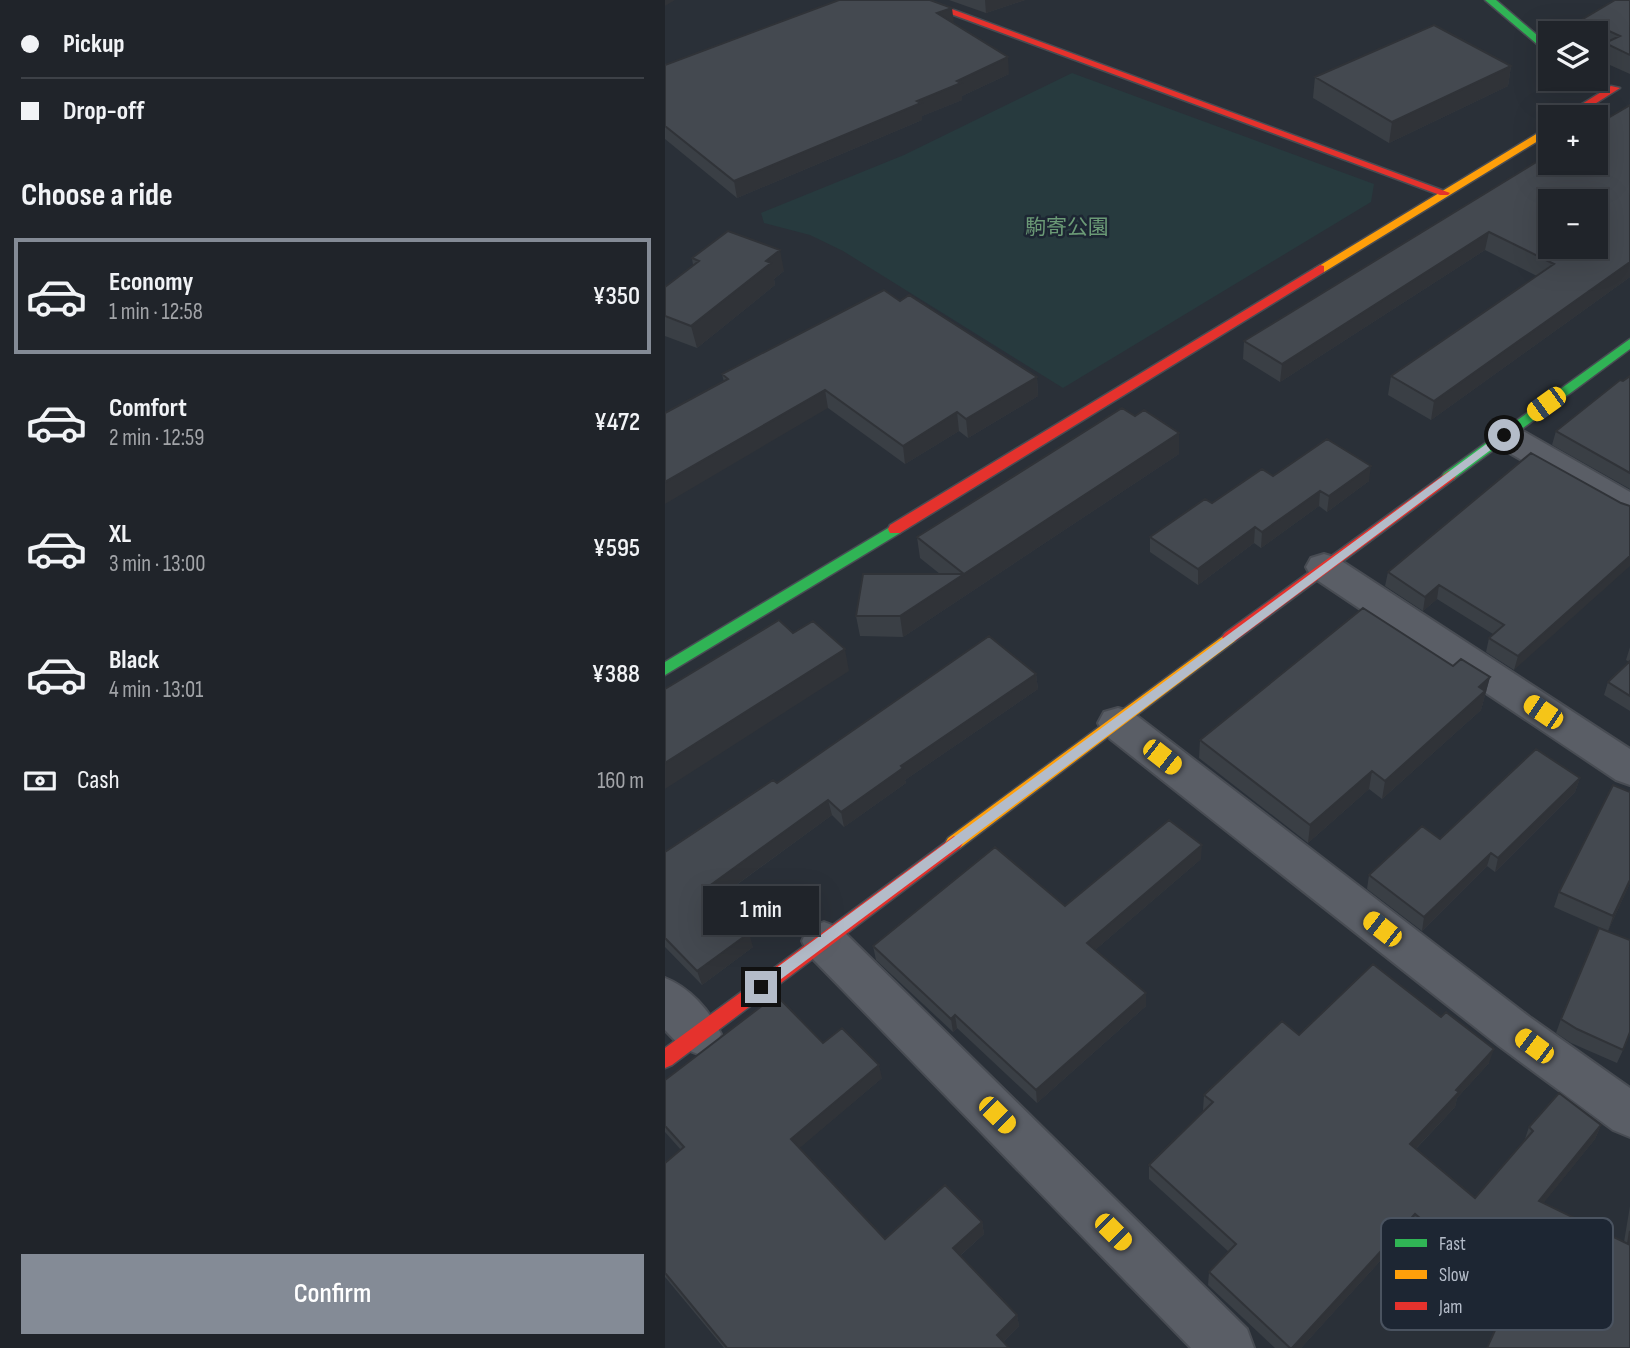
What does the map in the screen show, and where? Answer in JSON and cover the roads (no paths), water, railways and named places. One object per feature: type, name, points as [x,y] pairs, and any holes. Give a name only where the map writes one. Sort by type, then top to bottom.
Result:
[{"type":"street","points":[[918,0],[1444,193]]},
{"type":"street","points":[[1490,0],[1538,41]]},
{"type":"street","points":[[1586,105],[1617,85]]},
{"type":"street","points":[[665,669],[1538,136]]},
{"type":"street","points":[[665,998],[681,1046],[1324,567],[1630,343]]},
{"type":"street","points":[[1504,435],[1630,507]]},
{"type":"street","points":[[1324,567],[1630,769]]},
{"type":"street","points":[[1118,723],[1514,1032],[1630,1115]]},
{"type":"street","points":[[824,940],[1228,1348]]},
{"type":"park label","name":"駒寄公園","points":[[1067,227]]}]
